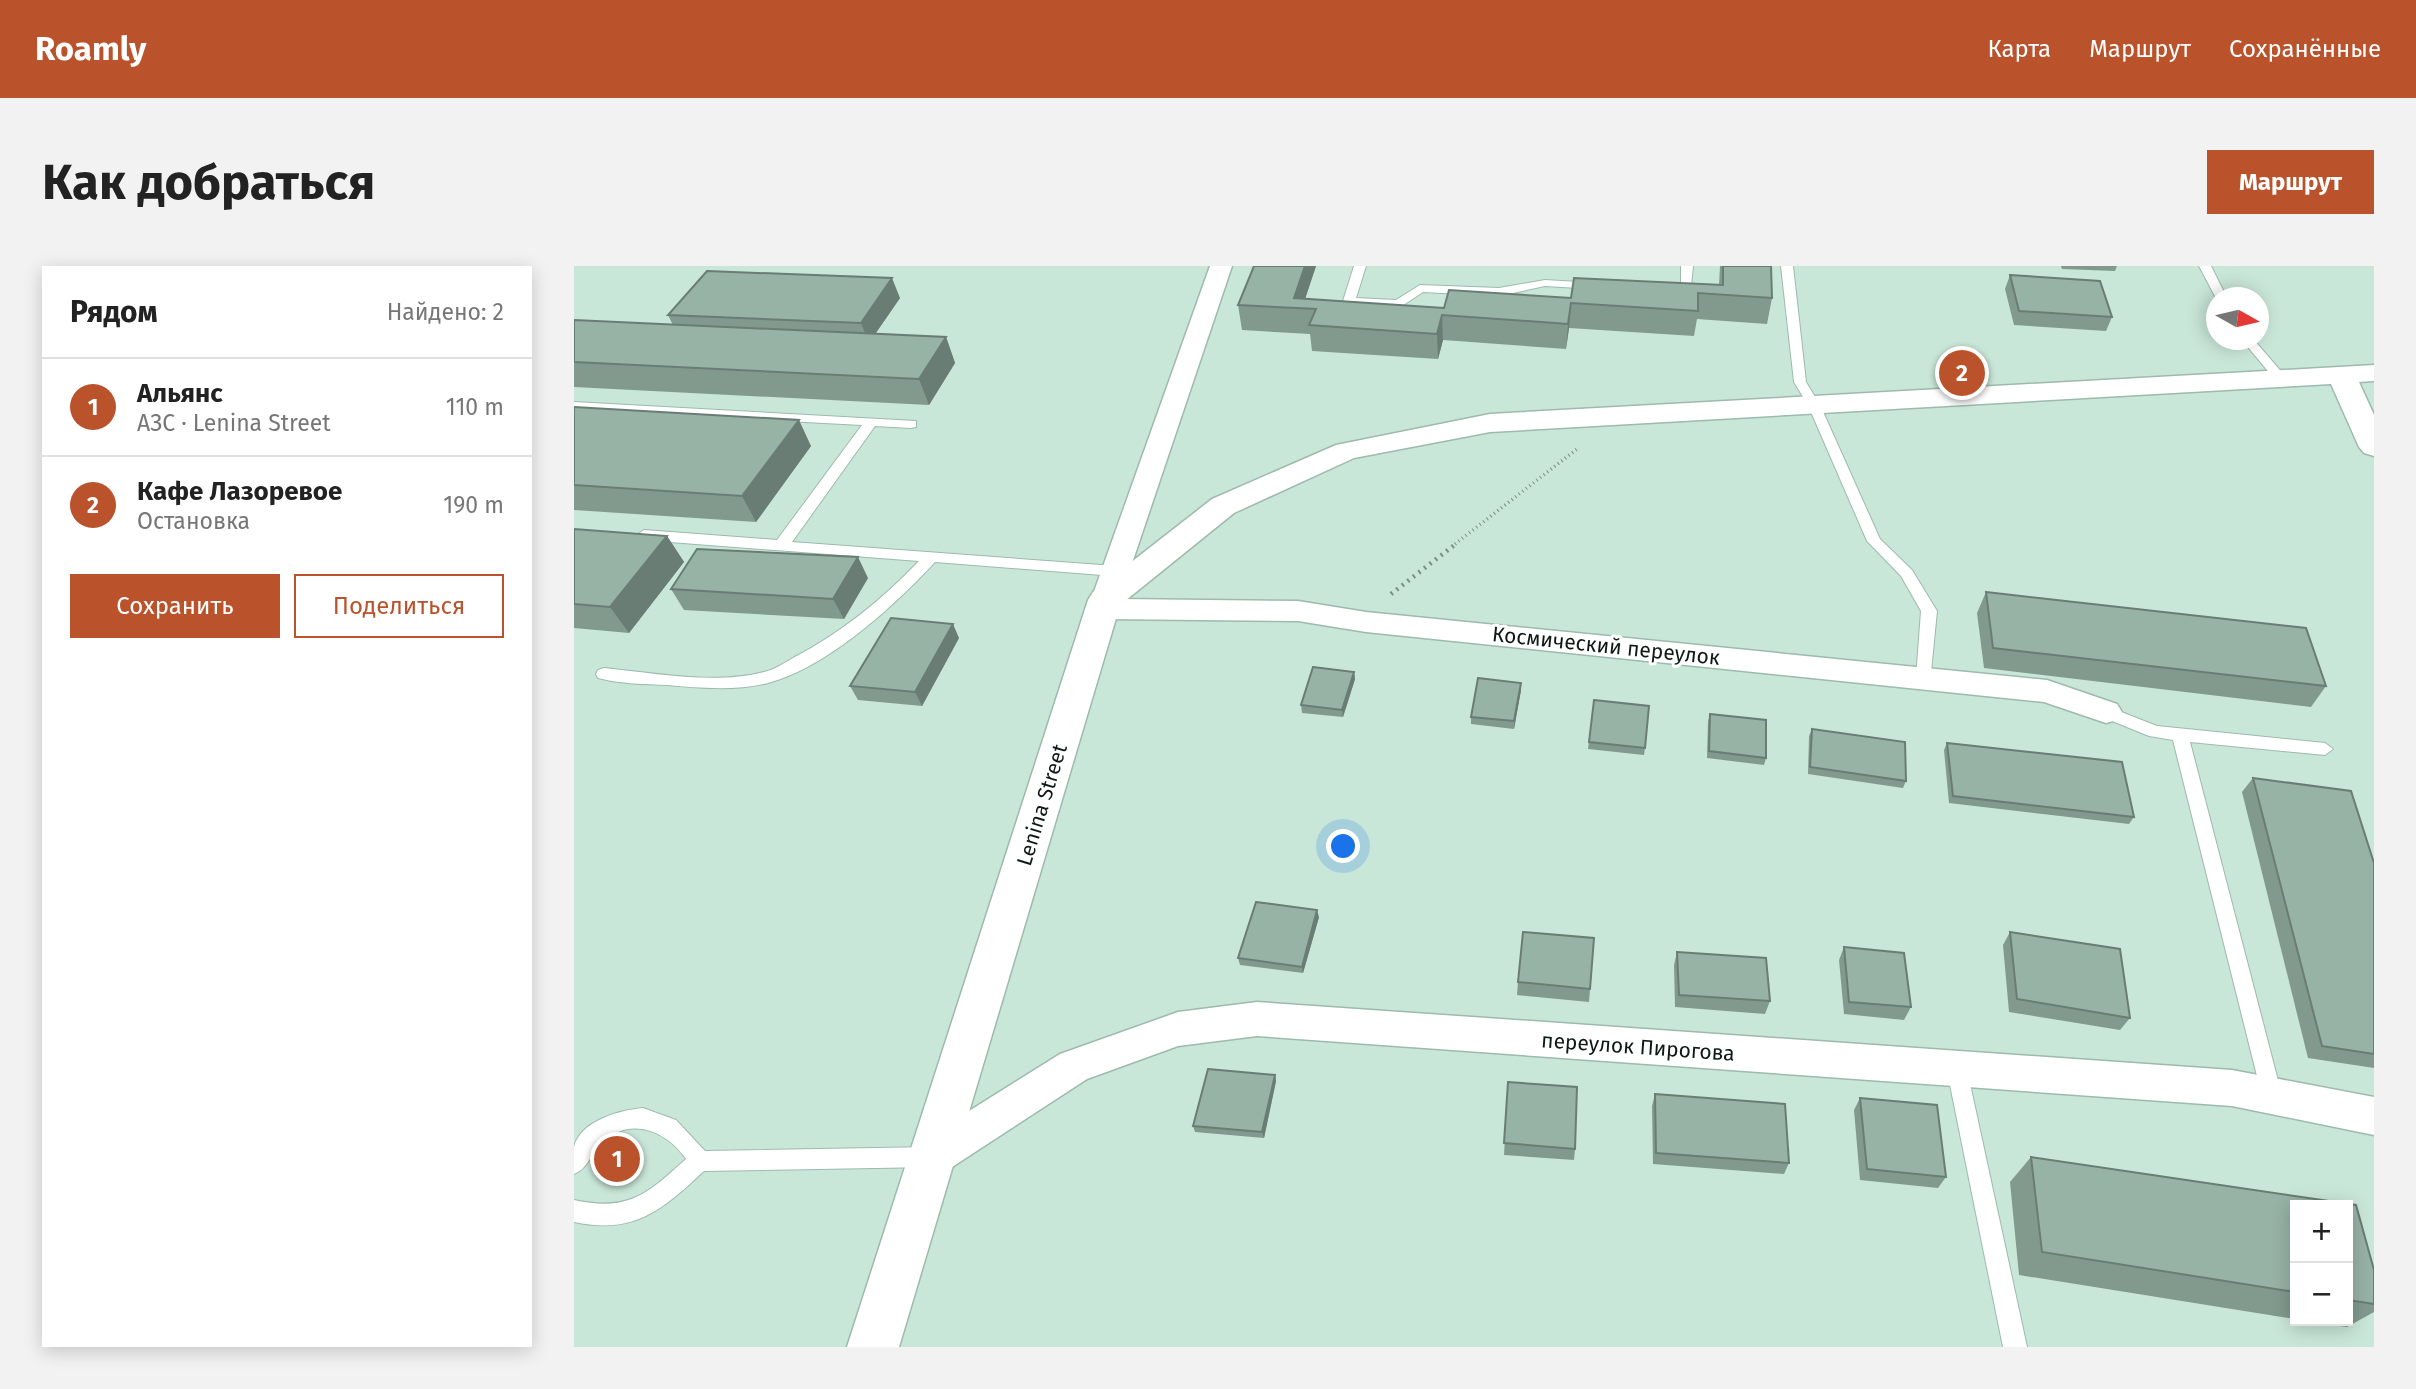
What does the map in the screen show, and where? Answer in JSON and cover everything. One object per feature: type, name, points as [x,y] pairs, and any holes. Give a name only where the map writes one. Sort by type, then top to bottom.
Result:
[{"type":"main road","points":[[1108,593],[1223,506],[1346,451],[1490,423],[2374,373]]},
{"type":"main road","points":[[2342,376],[2374,447]]},
{"type":"main road","name":"Lenina Street","points":[[873,1347],[1108,593]]},
{"type":"street","name":"Lenina Street","points":[[1108,593],[1221,266]]},
{"type":"street","name":"Космический переулок","points":[[1108,593],[2046,691],[2106,712]]},
{"type":"street","name":"переулок Пирогова","points":[[932,1157],[1074,1066],[1178,1029],[1257,1019],[2232,1088],[2374,1116]]},
{"type":"lane","points":[[1360,266],[1349,301],[1399,304],[1420,288],[1500,292],[1545,283],[1613,286]]},
{"type":"lane","points":[[1654,289],[1686,285],[1687,266]]},
{"type":"lane","points":[[1787,266],[1800,382],[1814,405],[1874,541],[1907,573],[1929,611],[1924,678]]},
{"type":"lane","points":[[2205,266],[2216,287]]},
{"type":"lane","points":[[2256,350],[2281,379]]},
{"type":"lane","points":[[574,406],[911,424]]},
{"type":"lane","points":[[781,546],[871,422]]},
{"type":"lane","points":[[629,534],[931,557],[1108,593]]},
{"type":"lane","points":[[604,674],[714,682],[767,677],[820,652],[862,623],[903,587],[931,557]]},
{"type":"lane","points":[[2106,712],[2155,732],[2325,749]]},
{"type":"lane","points":[[2180,735],[2272,1096]]},
{"type":"lane","points":[[1957,1070],[2015,1347]]},
{"type":"lane","points":[[574,1164],[596,1134],[626,1119],[662,1121],[685,1139],[700,1161]]},
{"type":"lane","points":[[574,1211],[593,1216],[627,1217],[664,1193],[700,1161],[932,1157]]},
{"type":"path","points":[[1357,621],[1620,416]]},
{"type":"building","points":[[1254,266],[1305,266],[1294,298],[1444,308],[1449,290],[1571,298],[1574,278],[1723,285],[1723,266],[1771,266],[1772,298],[1698,293],[1698,311],[1571,303],[1568,324],[1442,315],[1437,334],[1309,325],[1316,309],[1238,305]]},
{"type":"building","points":[[707,271],[892,278],[861,323],[668,315]]},
{"type":"building","points":[[2010,275],[2100,281],[2112,317],[2019,311]]},
{"type":"building","points":[[574,320],[946,337],[919,379],[574,362]]},
{"type":"building","points":[[574,407],[799,420],[742,496],[574,485]]},
{"type":"building","points":[[574,529],[667,536],[610,607],[574,604]]},
{"type":"building","points":[[697,549],[858,557],[833,599],[671,589]]},
{"type":"building","points":[[1986,592],[2306,628],[2326,686],[1993,648]]},
{"type":"building","points":[[891,618],[953,624],[915,692],[850,686]]},
{"type":"building","points":[[1313,667],[1354,672],[1342,710],[1301,705]]},
{"type":"building","points":[[1478,678],[1521,683],[1514,721],[1471,717]]},
{"type":"building","points":[[1594,700],[1649,706],[1645,748],[1589,742]]},
{"type":"building","points":[[1710,714],[1766,720],[1766,758],[1709,751]]},
{"type":"building","points":[[1812,729],[1905,742],[1906,781],[1810,767]]},
{"type":"building","points":[[1947,743],[2122,762],[2134,817],[1953,796]]},
{"type":"building","points":[[2253,778],[2351,791],[2374,863],[2374,1054],[2322,1046]]},
{"type":"building","points":[[1256,902],[1317,910],[1302,967],[1238,958]]},
{"type":"building","points":[[1523,932],[1594,938],[1590,989],[1518,982]]},
{"type":"building","points":[[2010,932],[2120,949],[2130,1018],[2017,999]]},
{"type":"building","points":[[1844,947],[1904,953],[1911,1007],[1849,1002]]},
{"type":"building","points":[[1677,952],[1766,958],[1770,1001],[1679,995]]},
{"type":"building","points":[[1208,1069],[1275,1075],[1262,1132],[1193,1126]]},
{"type":"building","points":[[1508,1082],[1577,1087],[1575,1149],[1504,1143]]},
{"type":"building","points":[[1655,1094],[1785,1104],[1789,1163],[1656,1153]]},
{"type":"building","points":[[1860,1098],[1937,1105],[1946,1177],[1867,1169]]},
{"type":"building","points":[[2031,1157],[2322,1200],[2290,1200],[2290,1291],[2042,1252]]},
{"type":"building","points":[[2353,1205],[2356,1205],[2374,1270],[2374,1304],[2353,1301]]},
{"type":"place","name":"Кафе Лазоревое","points":[[1962,373]]},
{"type":"place","name":"Альянс","points":[[617,1159]]}]
